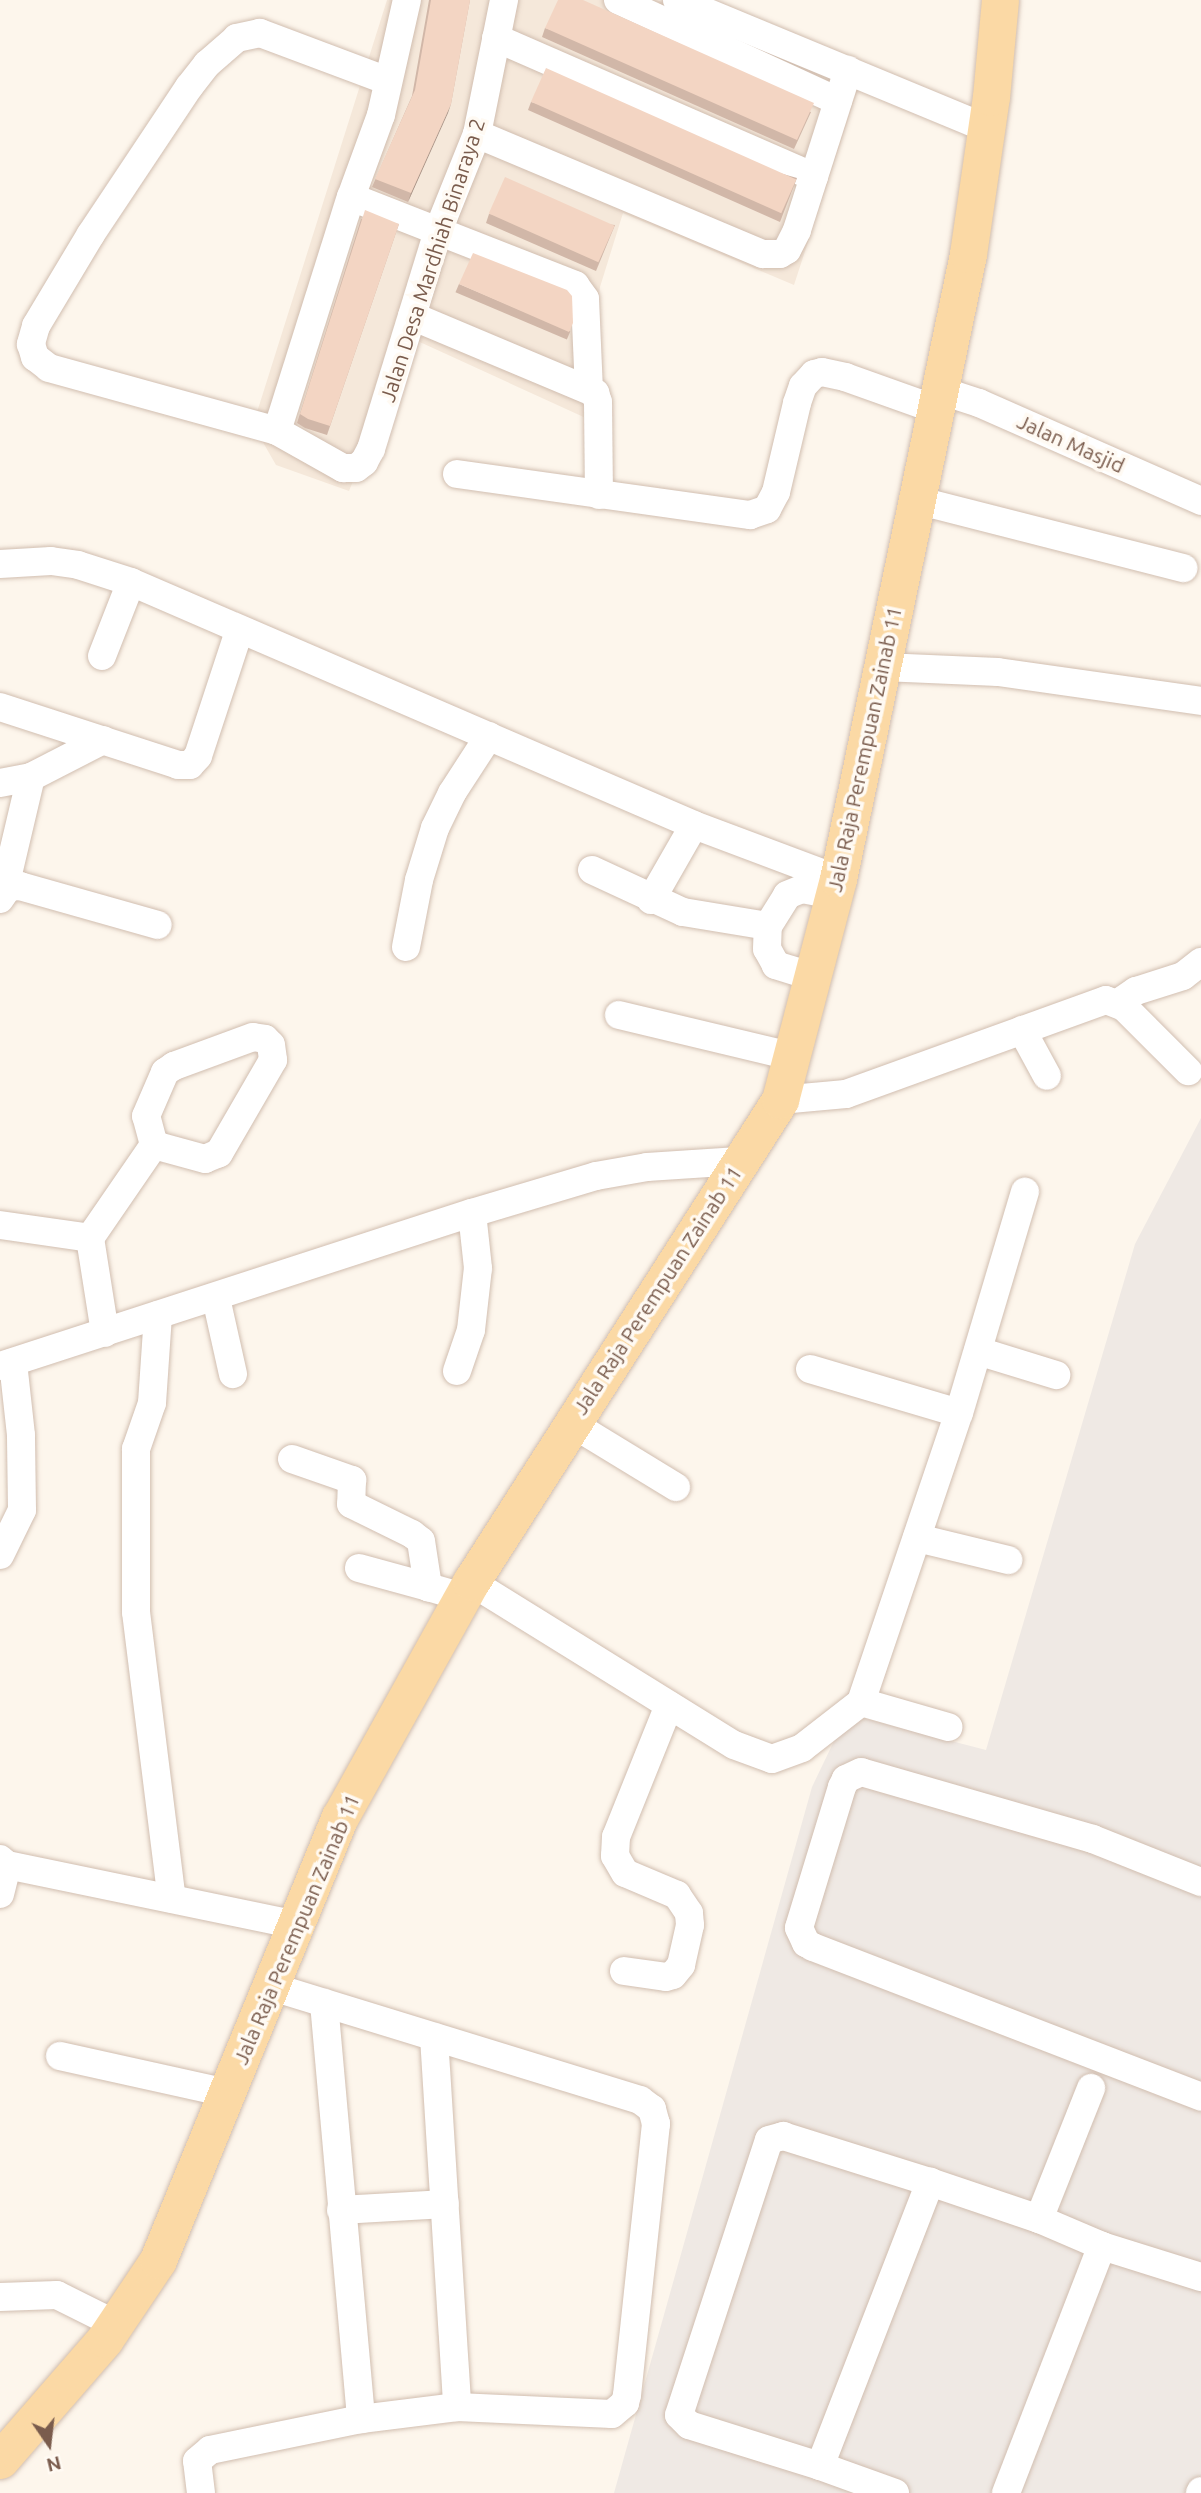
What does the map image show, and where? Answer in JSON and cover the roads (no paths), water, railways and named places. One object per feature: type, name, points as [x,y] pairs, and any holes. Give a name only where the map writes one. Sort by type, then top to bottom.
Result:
[{"type":"main road","name":"Jala Raja Perempuan Zainab 11","points":[[0,2460],[115,2324],[158,2260],[340,1817],[467,1590],[571,1423],[780,1100],[835,887],[968,254],[986,128],[1000,0]]},
{"type":"street","points":[[388,81],[260,33],[237,38],[207,64],[188,87],[91,234],[33,335],[31,344],[36,357],[49,368],[277,431],[351,197],[381,115],[407,0]]},
{"type":"street","name":"Jalan Desa Mardhiah Binaraya 2","points":[[277,431],[343,468],[356,468],[364,463],[371,449],[438,231],[477,134],[504,0]]},
{"type":"street","points":[[618,0],[838,101]]},
{"type":"street","points":[[685,2],[986,128]]},
{"type":"street","points":[[496,38],[814,177]]},
{"type":"street","points":[[477,134],[763,254],[780,254],[787,250],[797,230],[848,70]]},
{"type":"street","points":[[351,197],[567,280],[581,291],[586,308],[589,389]]},
{"type":"street","points":[[412,316],[589,389],[595,393],[598,402],[599,495],[457,474]]},
{"type":"street","name":"Jalan Masjid","points":[[599,495],[750,515],[767,509],[776,492],[803,386],[814,374],[821,372],[937,399],[979,403],[1201,501]]},
{"type":"street","points":[[916,500],[1183,568]]},
{"type":"street","points":[[0,564],[51,561],[78,565],[131,582],[835,887]]},
{"type":"street","points":[[102,656],[131,582]]},
{"type":"street","points":[[0,708],[178,765],[194,761],[239,631]]},
{"type":"street","points":[[883,667],[998,672],[1201,701]]},
{"type":"street","points":[[406,947],[419,880],[435,828],[452,793],[489,736]]},
{"type":"street","points":[[0,783],[31,777],[103,740]]},
{"type":"street","points":[[2,895],[31,777]]},
{"type":"street","points":[[651,900],[694,825]]},
{"type":"street","points":[[593,870],[651,900],[684,912],[768,926]]},
{"type":"street","points":[[2,895],[8,887],[20,886],[158,925]]},
{"type":"street","points":[[811,976],[776,965],[767,949],[768,926],[786,895],[802,889],[835,887]]},
{"type":"street","points":[[780,1100],[846,1094],[1100,1001],[1118,1003],[1136,992],[1184,976],[1201,962]]},
{"type":"street","points":[[1118,1003],[1188,1071]]},
{"type":"street","points":[[619,1015],[791,1056]]},
{"type":"street","points":[[1022,1030],[1047,1076]]},
{"type":"street","points":[[105,1333],[90,1238],[154,1145],[146,1116],[162,1077],[169,1068],[253,1037],[265,1039],[271,1045],[274,1052],[271,1067],[219,1153],[205,1159],[154,1145]]},
{"type":"street","points":[[0,1555],[22,1510],[21,1435],[7,1364],[472,1213],[596,1176],[647,1167],[739,1161]]},
{"type":"street","points":[[359,1568],[428,1587],[467,1590],[734,1745],[772,1759],[802,1748],[861,1702],[959,1413],[1025,1192]]},
{"type":"street","points":[[457,1371],[471,1330],[478,1268],[472,1213]]},
{"type":"street","points":[[0,1225],[90,1238]]},
{"type":"street","points":[[216,1298],[233,1374]]},
{"type":"street","points":[[158,1315],[152,1403],[136,1449],[136,1612],[172,1899]]},
{"type":"street","points":[[978,1351],[1056,1375]]},
{"type":"street","points":[[810,1369],[959,1413]]},
{"type":"street","points":[[571,1423],[676,1487]]},
{"type":"street","points":[[292,1459],[352,1480],[351,1504],[417,1537],[425,1552],[428,1587]]},
{"type":"street","points":[[917,1538],[1008,1560]]},
{"type":"street","points":[[861,1702],[948,1727]]},
{"type":"street","points":[[624,1971],[666,1978],[673,1975],[681,1965],[690,1925],[690,1913],[677,1895],[625,1873],[615,1856],[616,1837],[669,1705]]},
{"type":"street","points":[[1201,1882],[1093,1839],[861,1772],[846,1779],[842,1787],[799,1928],[801,1936],[813,1947],[1201,2097]]},
{"type":"street","points":[[0,1894],[3,1862],[296,1925]]},
{"type":"street","points":[[201,2493],[198,2461],[205,2452],[361,2419],[457,2407],[604,2415],[612,2414],[625,2403],[655,2116],[647,2104],[270,1986]]},
{"type":"street","points":[[324,2003],[361,2419]]},
{"type":"street","points":[[434,2037],[457,2407]]},
{"type":"street","points":[[60,2056],[227,2093]]},
{"type":"street","points":[[1040,2219],[1091,2088]]},
{"type":"street","points":[[895,2493],[820,2466],[689,2425],[678,2415],[769,2140],[783,2136],[930,2182],[1040,2219],[1102,2246],[1201,2277]]},
{"type":"street","points":[[820,2466],[930,2182]]},
{"type":"street","points":[[341,2210],[445,2204]]},
{"type":"street","points":[[1006,2493],[1102,2246]]},
{"type":"street","points":[[0,2297],[57,2295],[115,2324]]}]
